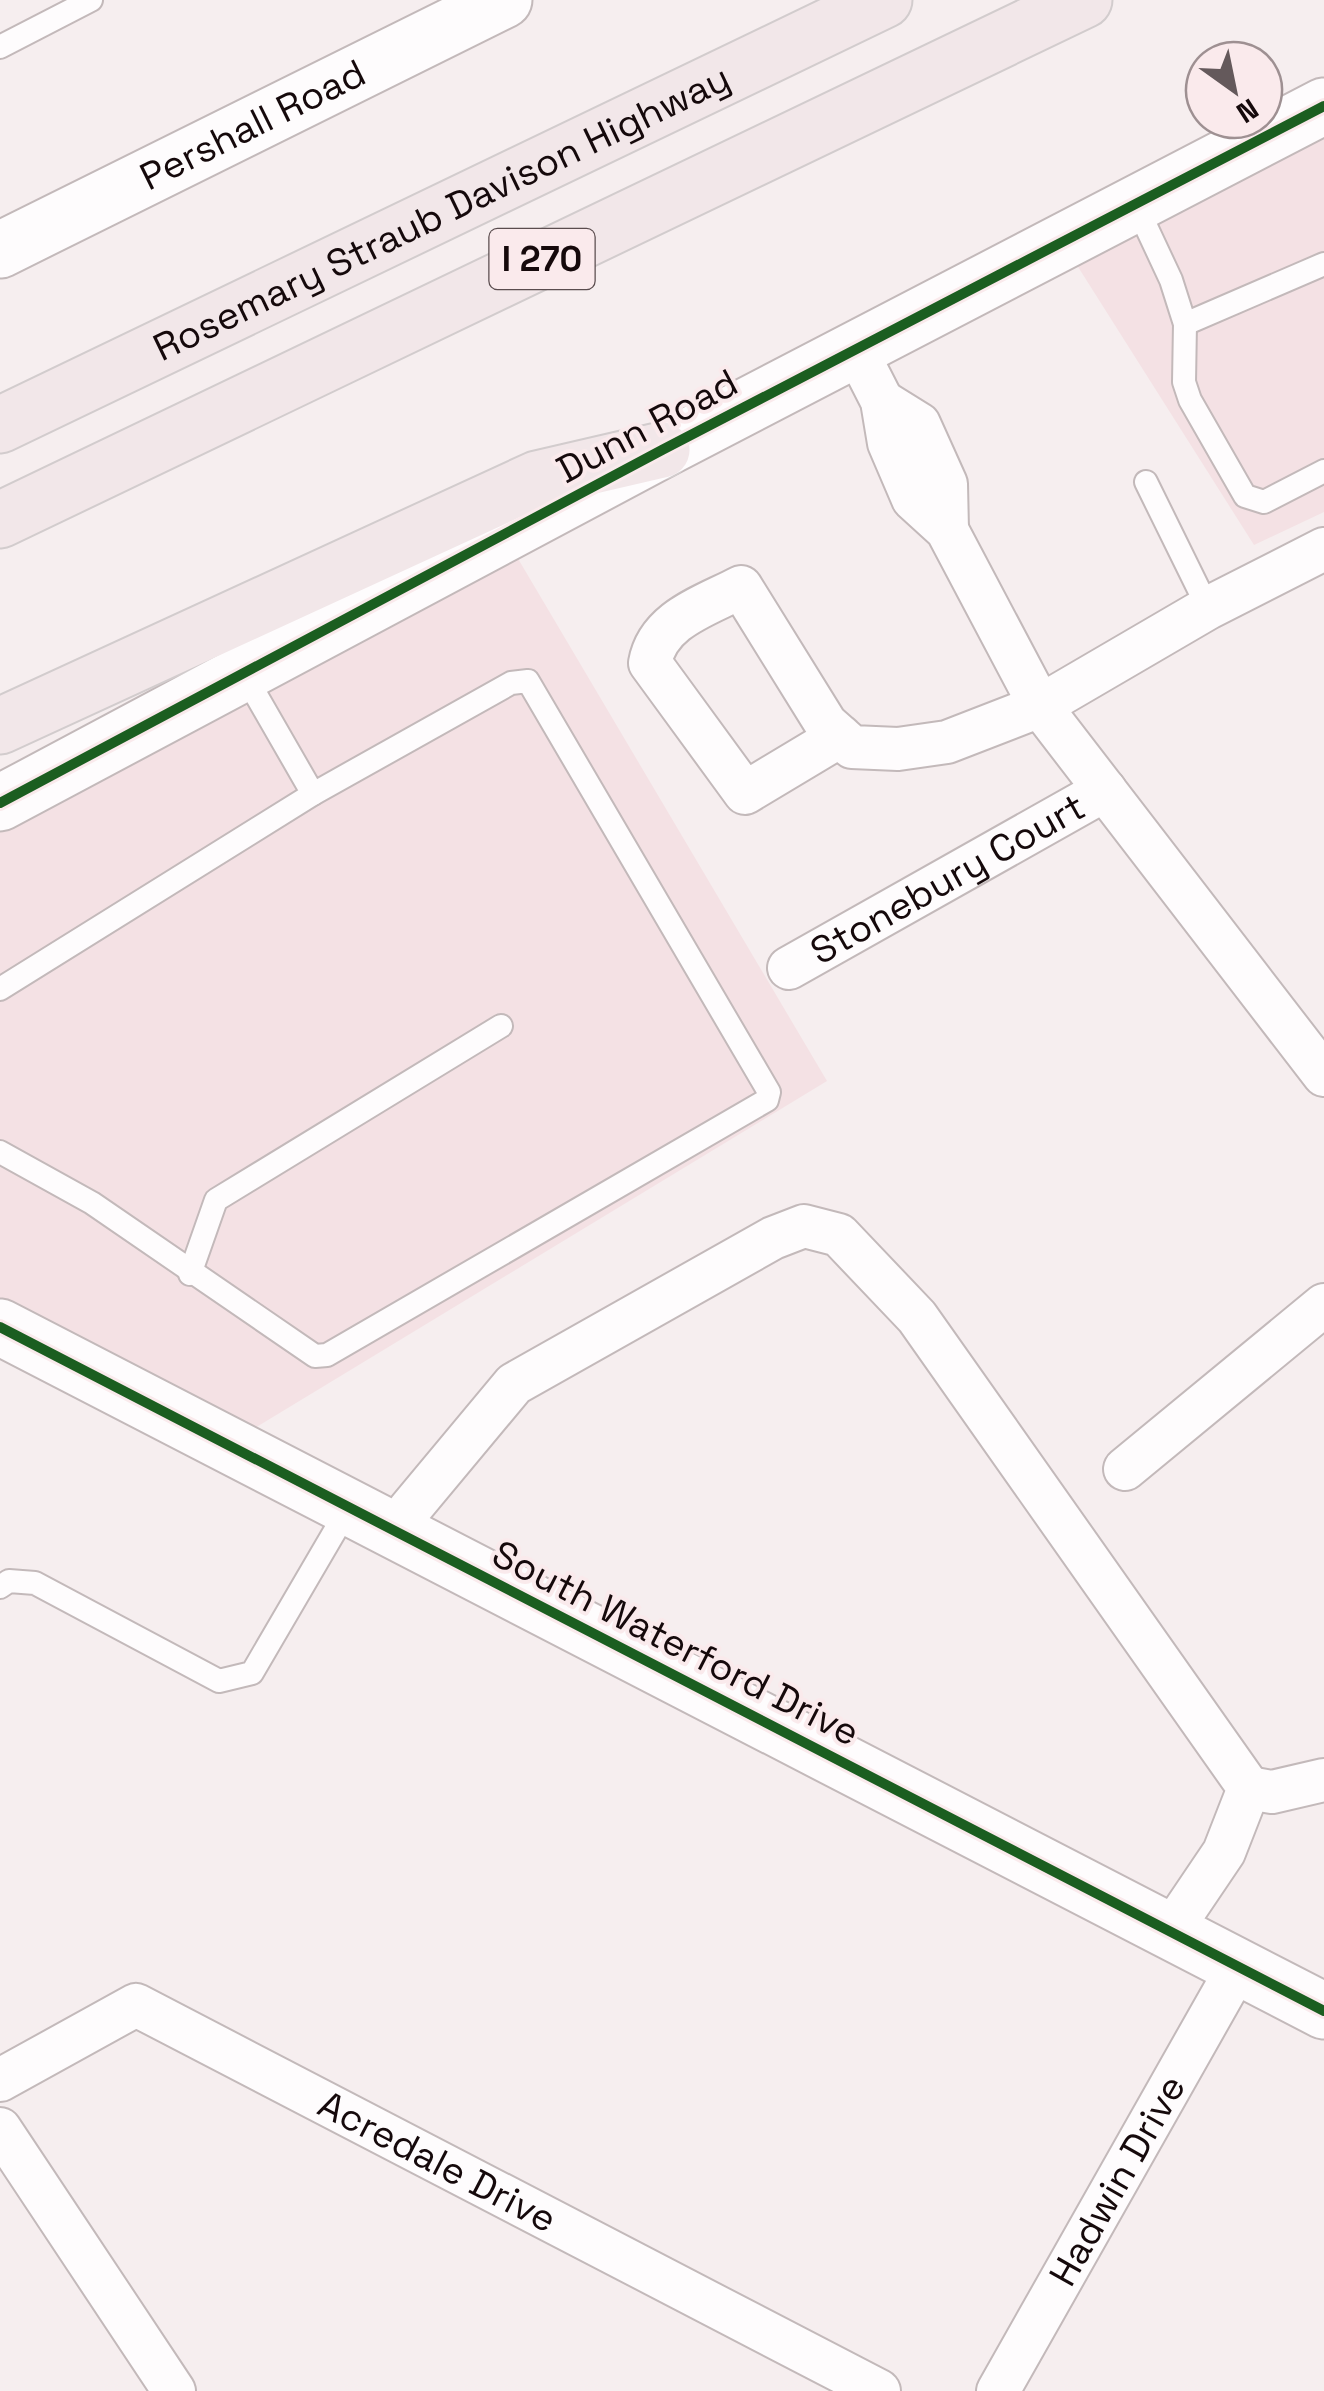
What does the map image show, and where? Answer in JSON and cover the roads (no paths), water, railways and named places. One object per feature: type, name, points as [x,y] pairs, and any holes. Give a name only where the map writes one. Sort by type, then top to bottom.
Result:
[{"type":"highway","name":"Rosemary Straub Davison Highway","points":[[0,425],[884,0]]},
{"type":"highway","name":"I 270","points":[[0,520],[1084,0]]},
{"type":"highway","points":[[0,726],[537,478],[662,450]]},
{"type":"street","name":"Pershall Road","points":[[0,250],[504,0]]},
{"type":"street","name":"Dunn Road","points":[[0,804],[662,450],[1324,106]]},
{"type":"street","name":"Stonebury Court","points":[[857,352],[882,401],[889,442],[914,498],[947,530],[1040,706],[1324,1075]]},
{"type":"street","points":[[840,736],[744,793],[650,662],[654,640],[677,620],[741,587],[826,724],[840,736],[852,747],[898,749],[946,742],[1040,706],[1208,608],[1324,548]]},
{"type":"street","name":"Stonebury Court","points":[[789,968],[1105,790]]},
{"type":"street","points":[[401,1534],[409,1510],[514,1384],[773,1238],[804,1226],[840,1235],[917,1317],[1248,1788],[1272,1792],[1324,1780]]},
{"type":"street","points":[[1125,1469],[1324,1306]]},
{"type":"street","name":"South Waterford Drive","points":[[0,1327],[1324,2011]]},
{"type":"street","points":[[1170,1932],[1224,1852],[1248,1788]]},
{"type":"street","name":"Hadwin Drive","points":[[998,2391],[1238,1966]]},
{"type":"street","name":"Acredale Drive","points":[[0,2080],[136,2005],[879,2391]]},
{"type":"street","points":[[0,2129],[174,2391]]},
{"type":"lane","points":[[0,47],[91,0]]},
{"type":"lane","points":[[1134,203],[1171,280],[1186,333],[1184,382],[1190,400],[1245,496],[1264,502],[1324,471]]},
{"type":"lane","points":[[1186,333],[1324,264]]},
{"type":"lane","points":[[1146,482],[1208,608]]},
{"type":"lane","points":[[244,674],[313,794]]},
{"type":"lane","points":[[0,989],[313,794],[511,683],[528,680],[769,1092],[767,1100],[332,1354],[315,1356],[190,1274],[92,1203],[0,1152]]},
{"type":"lane","points":[[190,1274],[216,1200],[500,1026]]},
{"type":"lane","points":[[0,1586],[9,1581],[36,1583],[219,1681],[252,1673],[349,1508]]}]
